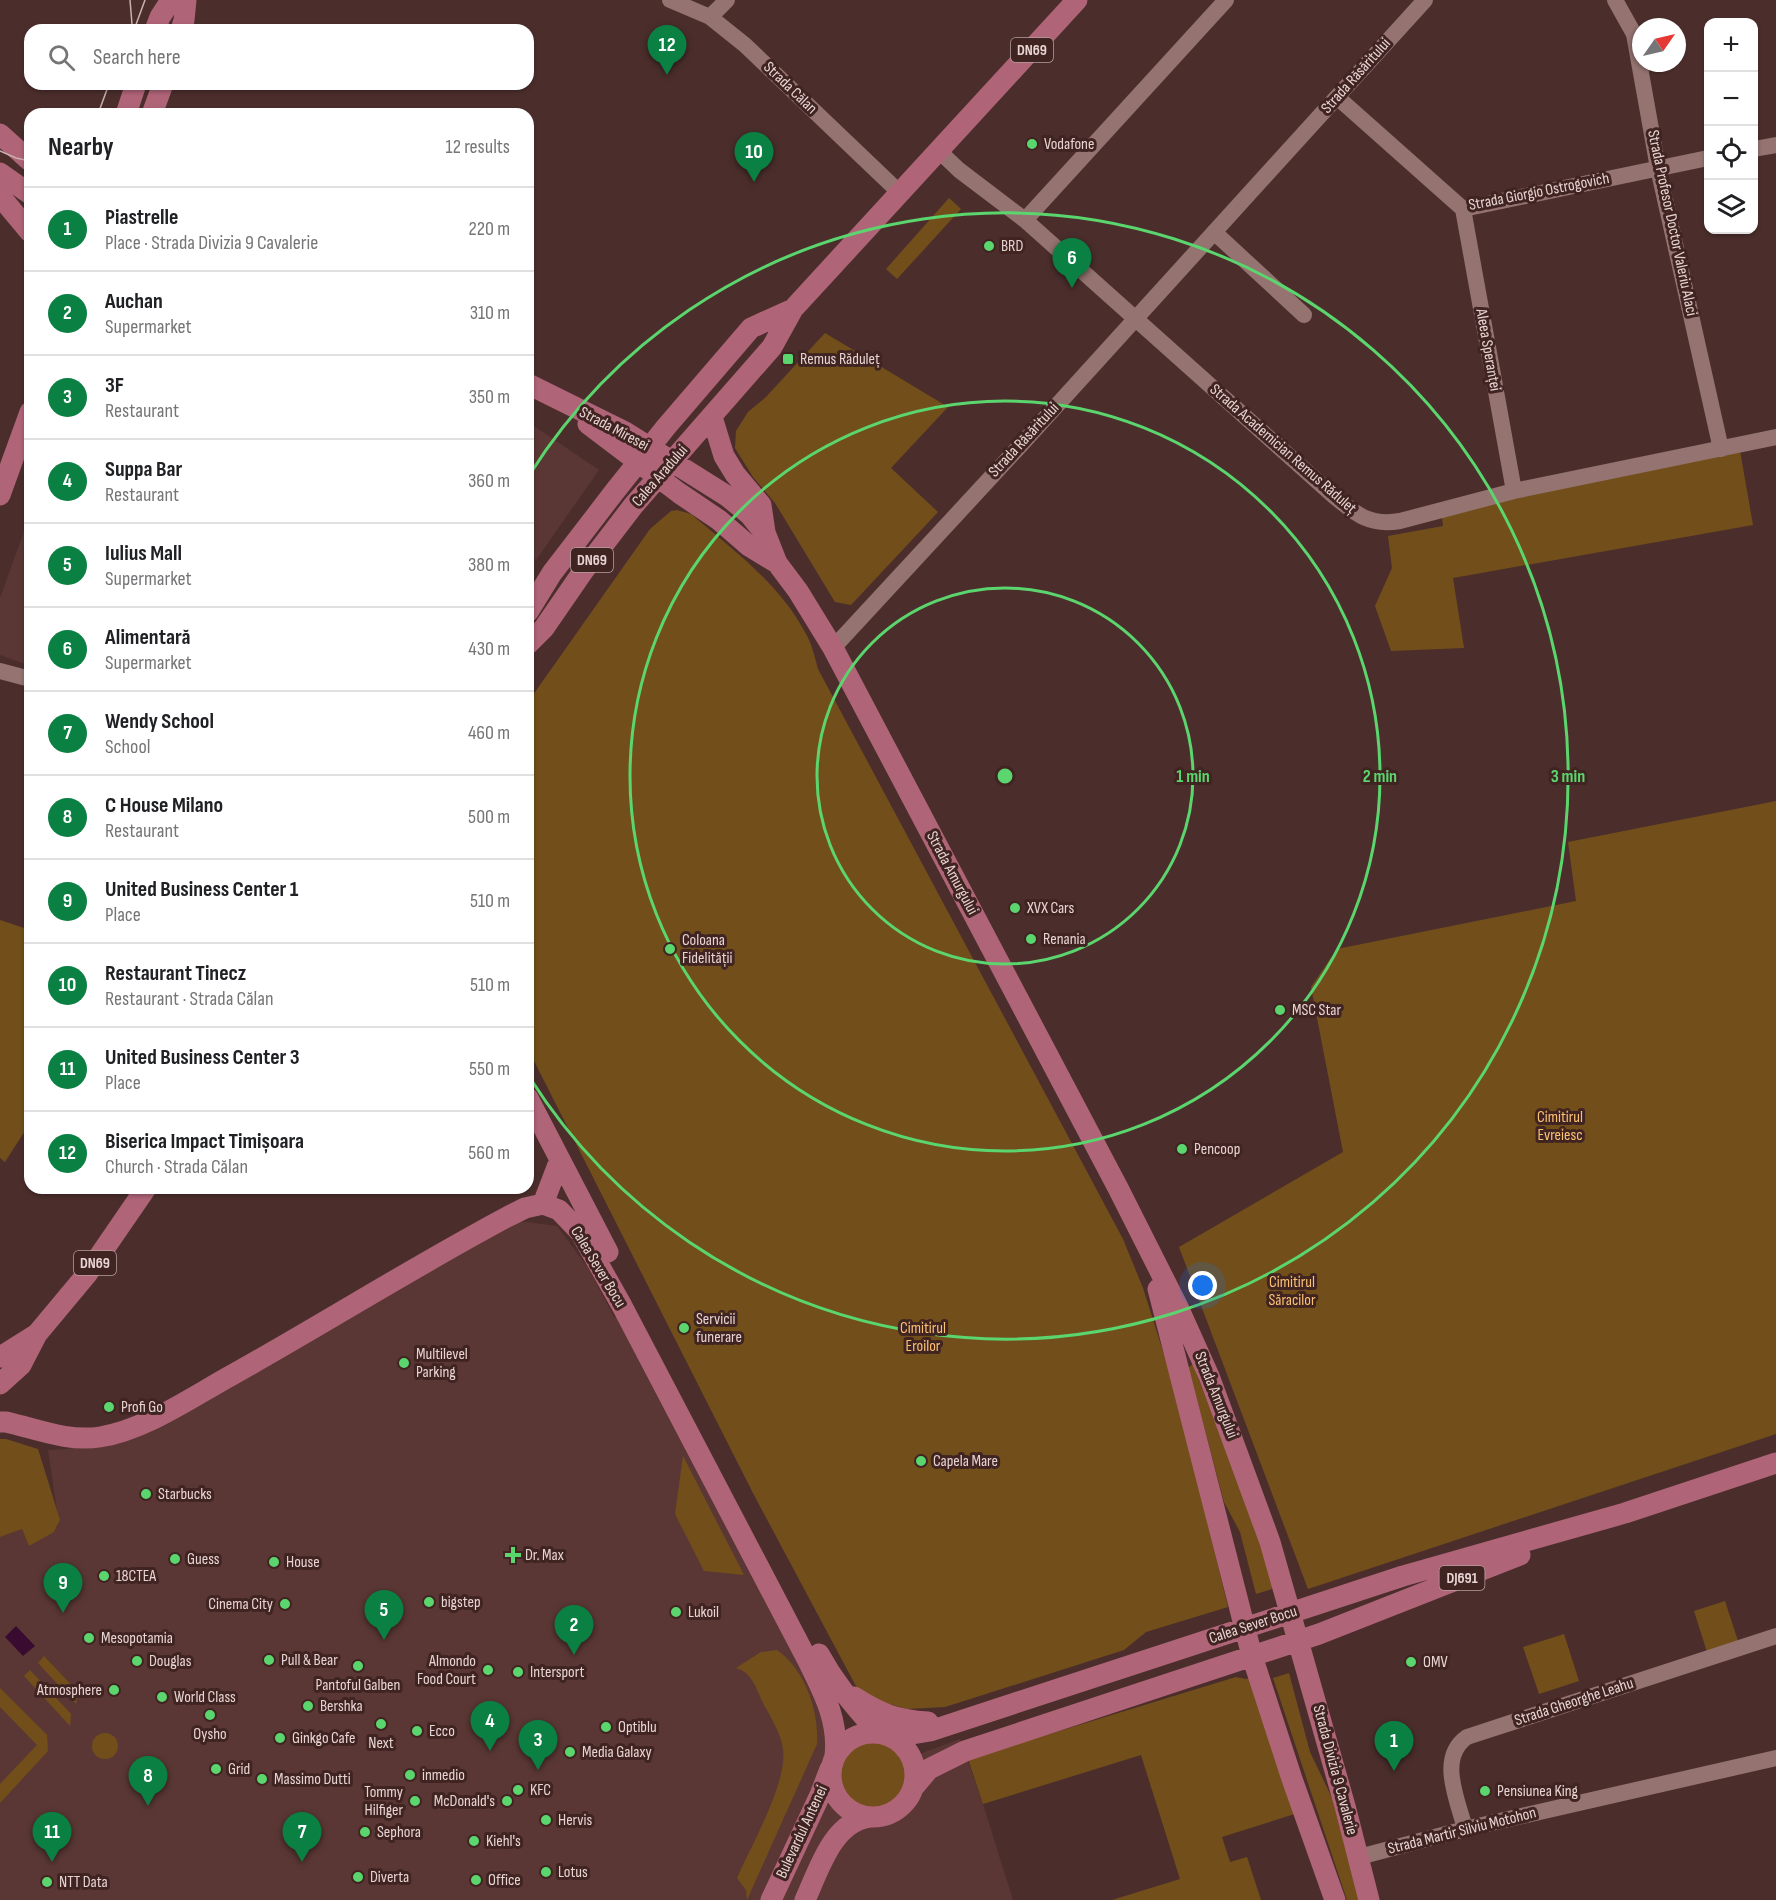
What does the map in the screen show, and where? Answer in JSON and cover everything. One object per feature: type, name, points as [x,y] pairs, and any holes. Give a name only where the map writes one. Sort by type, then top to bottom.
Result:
[{"type":"main road","points":[[157,24],[171,0]]},
{"type":"main road","points":[[183,24],[186,0]]},
{"type":"main road","name":"Calea Aradului","points":[[534,638],[544,628],[584,570],[633,506],[772,347],[793,309],[1077,0]]},
{"type":"main road","points":[[128,108],[134,90]]},
{"type":"main road","points":[[154,108],[161,90]]},
{"type":"main road","points":[[0,134],[24,156]]},
{"type":"main road","points":[[0,173],[24,190]]},
{"type":"main road","points":[[0,196],[24,225]]},
{"type":"main road","name":"Calea Aradului","points":[[534,602],[552,573],[644,455],[752,328],[793,309]]},
{"type":"main road","name":"Strada Miresei","points":[[534,387],[644,455],[672,461]]},
{"type":"main road","points":[[712,417],[724,456],[735,474],[761,505],[765,535]]},
{"type":"main road","points":[[0,495],[24,429]]},
{"type":"main road","name":"Strada Miresei","points":[[644,455],[658,477]]},
{"type":"main road","name":"Strada Amurgului","points":[[672,461],[728,496],[749,514],[765,535],[777,563],[798,591],[833,648],[1118,1188],[1182,1316],[1209,1376],[1254,1496],[1298,1641]]},
{"type":"main road","name":"Strada Amurgului","points":[[658,477],[719,520],[749,546],[777,563]]},
{"type":"main road","name":"Calea Sever Bocu","points":[[534,1110],[769,1563],[837,1684],[858,1712],[880,1733],[912,1734],[951,1724],[1402,1576],[1625,1513],[1776,1463]]},
{"type":"main road","points":[[0,1422],[67,1437],[99,1437],[125,1431],[152,1419],[509,1216],[525,1208],[543,1204],[559,1162]]},
{"type":"main road","name":"Strada Amurgului","points":[[1118,1188],[1148,1257],[1161,1300],[1252,1656]]},
{"type":"main road","name":"DN69","points":[[0,1384],[21,1365],[37,1334],[87,1274],[142,1194]]},
{"type":"main road","name":"Calea Sever Bocu","points":[[543,1204],[560,1210],[581,1233],[622,1306],[830,1706],[835,1726],[834,1760]]},
{"type":"main road","name":"DN69","points":[[0,1357],[37,1334]]},
{"type":"main road","name":"Calea Sever Bocu","points":[[912,1789],[929,1769],[965,1751],[1358,1620],[1625,1513]]},
{"type":"main road","name":"Strada Divizia 9 Cavalerie","points":[[1298,1641],[1369,1900]]},
{"type":"main road","points":[[1252,1656],[1335,1900]]},
{"type":"main road","points":[[837,1684],[884,1714],[907,1721],[951,1724]]},
{"type":"main road","name":"DJ691","points":[[834,1760],[842,1746],[853,1738],[865,1733],[880,1733]]},
{"type":"main road","points":[[880,1733],[895,1739],[909,1754],[914,1767],[912,1789]]},
{"type":"main road","points":[[834,1760],[832,1785],[838,1799],[855,1813],[874,1816]]},
{"type":"main road","name":"Bulevardul Antenei","points":[[771,1900],[834,1760]]},
{"type":"main road","name":"DJ691","points":[[874,1816],[890,1813],[900,1806],[912,1789]]},
{"type":"main road","name":"Bulevardul Antenei","points":[[804,1900],[833,1842],[852,1823],[874,1816]]},
{"type":"street","name":"Strada Călan","points":[[670,0],[710,17],[745,45],[900,193]]},
{"type":"street","points":[[710,17],[727,0]]},
{"type":"street","points":[[1025,220],[1226,0]]},
{"type":"street","name":"Strada Răsăritului","points":[[833,648],[1425,0]]},
{"type":"street","name":"Strada Profesor Doctor Valeriu Alaci","points":[[1615,0],[1634,34],[1658,168],[1721,449]]},
{"type":"street","name":"Strada Giorgio Ostrogovich","points":[[1337,97],[1463,209],[1704,159]]},
{"type":"street","points":[[1758,148],[1776,145]]},
{"type":"street","name":"Strada Academician Remus Răduleț","points":[[939,151],[959,170],[1025,220],[1335,497],[1363,518],[1387,523],[1514,491],[1776,437]]},
{"type":"street","name":"Aleea Speranței","points":[[1463,209],[1514,491]]},
{"type":"street","points":[[1214,232],[1304,315]]},
{"type":"street","points":[[0,671],[24,677]]},
{"type":"street","name":"Strada Gheorghe Leahu","points":[[1465,1829],[1450,1770],[1458,1743],[1467,1737],[1776,1636]]},
{"type":"street","name":"Strada Martir Silviu Motohon","points":[[1359,1857],[1465,1829],[1776,1758]]},
{"type":"shaded area","points":[[534,426],[599,470],[536,560],[534,558]]},
{"type":"shaded area","points":[[24,532],[24,664],[0,655],[0,598]]},
{"type":"shaded area","points":[[517,1221],[557,1226],[589,1269],[614,1317],[627,1316],[868,1773],[960,1739],[1013,1900],[0,1900],[0,1537],[22,1529],[29,1545],[54,1532],[59,1524],[48,1450],[68,1449],[85,1444]]},
{"type":"shaded area","points":[[16,1626],[35,1646],[23,1656],[5,1637]]},
{"type":"green space","points":[[949,198],[961,209],[897,279],[886,269]]},
{"type":"green space","points":[[825,333],[948,407],[891,468],[938,512],[851,605],[835,602],[775,503],[753,477],[735,448],[736,431],[748,412],[766,397]]},
{"type":"green space","points":[[1739,445],[1753,525],[1453,578],[1464,648],[1391,651],[1375,606],[1392,568],[1388,536],[1443,526],[1441,509]]},
{"type":"green space","name":"Cimitirul Eroilor","points":[[677,510],[691,514],[739,554],[769,583],[795,616],[810,642],[818,669],[1123,1239],[1143,1288],[1174,1386],[1228,1607],[1146,1632],[1124,1650],[945,1707],[907,1709],[886,1703],[857,1688],[754,1495],[534,1061],[534,693],[650,529],[671,511]]},
{"type":"green space","name":"Cimitirul Evreiesc","points":[[1776,801],[1776,1434],[1308,1589],[1179,1247],[1343,1152],[1311,987],[1337,949],[1576,901],[1568,842]]},
{"type":"green space","points":[[0,920],[24,928],[24,1132],[5,1162],[0,1158]]},
{"type":"green space","points":[[1193,1364],[1278,1587],[1256,1594],[1240,1532],[1224,1502],[1189,1370]]},
{"type":"green space","points":[[0,1439],[38,1449],[60,1520],[54,1532],[29,1546],[22,1529],[0,1537]]},
{"type":"green space","points":[[683,1456],[744,1575],[704,1571],[675,1514]]},
{"type":"green space","points":[[1725,1601],[1738,1641],[1707,1652],[1694,1611]]},
{"type":"green space","points":[[1564,1634],[1579,1681],[1539,1694],[1523,1647]]},
{"type":"green space","points":[[777,1650],[795,1668],[808,1692],[816,1718],[817,1744],[747,1900],[746,1890],[737,1878],[774,1796],[780,1779],[783,1749],[778,1731],[753,1682],[746,1673],[736,1668],[761,1652]]},
{"type":"green space","points":[[44,1656],[78,1692],[76,1704],[38,1663]]},
{"type":"green space","points":[[30,1670],[71,1714],[70,1726],[24,1676]]},
{"type":"green space","points":[[1289,1673],[1310,1752],[1332,1798],[1363,1900],[1347,1900],[1273,1678]]},
{"type":"green space","points":[[1259,1675],[1304,1811],[1222,1837],[1230,1862],[1247,1857],[1261,1900],[1112,1900],[1180,1879],[1141,1755],[983,1804],[968,1759],[1236,1677],[1246,1679]]},
{"type":"green space","points":[[0,1688],[47,1735],[48,1751],[0,1803],[0,1784],[37,1745],[0,1707]]},
{"type":"green space","points":[[105,1733],[114,1737],[118,1746],[114,1755],[105,1759],[96,1755],[92,1746],[96,1737]]},
{"type":"green space","points":[[865,1733],[901,1744],[909,1752],[914,1762],[913,1784],[908,1794],[894,1811],[881,1816],[859,1813],[849,1808],[837,1796],[832,1785],[840,1753],[849,1741]]},
{"type":"tram line","points":[[130,0],[132,24]]},
{"type":"tram line","points":[[136,24],[145,0]]},
{"type":"tram line","points":[[100,108],[107,90]]},
{"type":"tram line","points":[[0,151],[24,160]]},
{"type":"place","name":"Biserica Impact Timișoara","points":[[667,75]]},
{"type":"place","name":"Vodafone","points":[[1032,144]]},
{"type":"place","name":"Restaurant Tinecz","points":[[754,182]]},
{"type":"place","name":"BRD","points":[[989,246]]},
{"type":"place","name":"Alimentară","points":[[1072,288]]},
{"type":"place","name":"Remus Răduleț","points":[[788,359]]},
{"type":"place","name":"XVX Cars","points":[[1015,908]]},
{"type":"place","name":"Renania","points":[[1031,939]]},
{"type":"place","name":"Coloana Fidelității","points":[[670,949]]},
{"type":"place","name":"MSC Star","points":[[1280,1010]]},
{"type":"place","name":"Pencoop","points":[[1182,1149]]},
{"type":"place","name":"Servicii funerare","points":[[684,1328]]},
{"type":"place","name":"Multilevel Parking","points":[[404,1363]]},
{"type":"place","name":"Profi Go","points":[[109,1407]]},
{"type":"place","name":"Capela Mare","points":[[921,1461]]},
{"type":"place","name":"Starbucks","points":[[146,1494]]},
{"type":"place","name":"Dr. Max","points":[[513,1555]]},
{"type":"place","name":"Guess","points":[[175,1559]]},
{"type":"place","name":"House","points":[[274,1562]]},
{"type":"place","name":"18CTEA","points":[[104,1576]]},
{"type":"place","name":"bigstep","points":[[429,1602]]},
{"type":"place","name":"Cinema City","points":[[285,1604]]},
{"type":"place","name":"Lukoil","points":[[676,1612]]},
{"type":"place","name":"United Business Center 1","points":[[63,1613]]},
{"type":"place","name":"Mesopotamia","points":[[89,1638]]},
{"type":"place","name":"Iulius Mall","points":[[384,1640]]},
{"type":"place","name":"Auchan","points":[[574,1655]]},
{"type":"place","name":"Pull & Bear","points":[[269,1660]]},
{"type":"place","name":"Douglas","points":[[137,1661]]},
{"type":"place","name":"OMV","points":[[1411,1662]]},
{"type":"place","name":"Pantoful Galben","points":[[358,1666]]},
{"type":"place","name":"Almondo Food Court","points":[[488,1670]]},
{"type":"place","name":"Intersport","points":[[518,1672]]},
{"type":"place","name":"Atmosphere","points":[[114,1690]]},
{"type":"place","name":"World Class","points":[[162,1697]]},
{"type":"place","name":"Bershka","points":[[308,1706]]},
{"type":"place","name":"Oysho","points":[[210,1715]]},
{"type":"place","name":"Next","points":[[381,1724]]},
{"type":"place","name":"Optiblu","points":[[606,1727]]},
{"type":"place","name":"Ecco","points":[[417,1731]]},
{"type":"place","name":"Ginkgo Cafe","points":[[280,1738]]},
{"type":"place","name":"Suppa Bar","points":[[490,1751]]},
{"type":"place","name":"Media Galaxy","points":[[570,1752]]},
{"type":"place","name":"Grid","points":[[216,1769]]},
{"type":"place","name":"3F","points":[[538,1770]]},
{"type":"place","name":"Piastrelle","points":[[1394,1771]]},
{"type":"place","name":"inmedio","points":[[410,1775]]},
{"type":"place","name":"Massimo Dutti","points":[[262,1779]]},
{"type":"place","name":"KFC","points":[[518,1790]]},
{"type":"place","name":"Pensiunea King","points":[[1485,1791]]},
{"type":"place","name":"Tommy Hilfiger","points":[[415,1801]]},
{"type":"place","name":"McDonald's","points":[[507,1801]]},
{"type":"place","name":"C House Milano","points":[[148,1806]]},
{"type":"place","name":"Hervis","points":[[546,1820]]},
{"type":"place","name":"Sephora","points":[[365,1832]]},
{"type":"place","name":"Kiehl's","points":[[474,1841]]},
{"type":"place","name":"United Business Center 3","points":[[52,1862]]},
{"type":"place","name":"Wendy School","points":[[302,1862]]},
{"type":"place","name":"Lotus","points":[[546,1872]]},
{"type":"place","name":"Diverta","points":[[358,1877]]},
{"type":"place","name":"Office","points":[[476,1880]]},
{"type":"place","name":"NTT Data","points":[[47,1882]]},
{"type":"park label","name":"Cimitirul Săracilor","points":[[1292,1291]]}]
